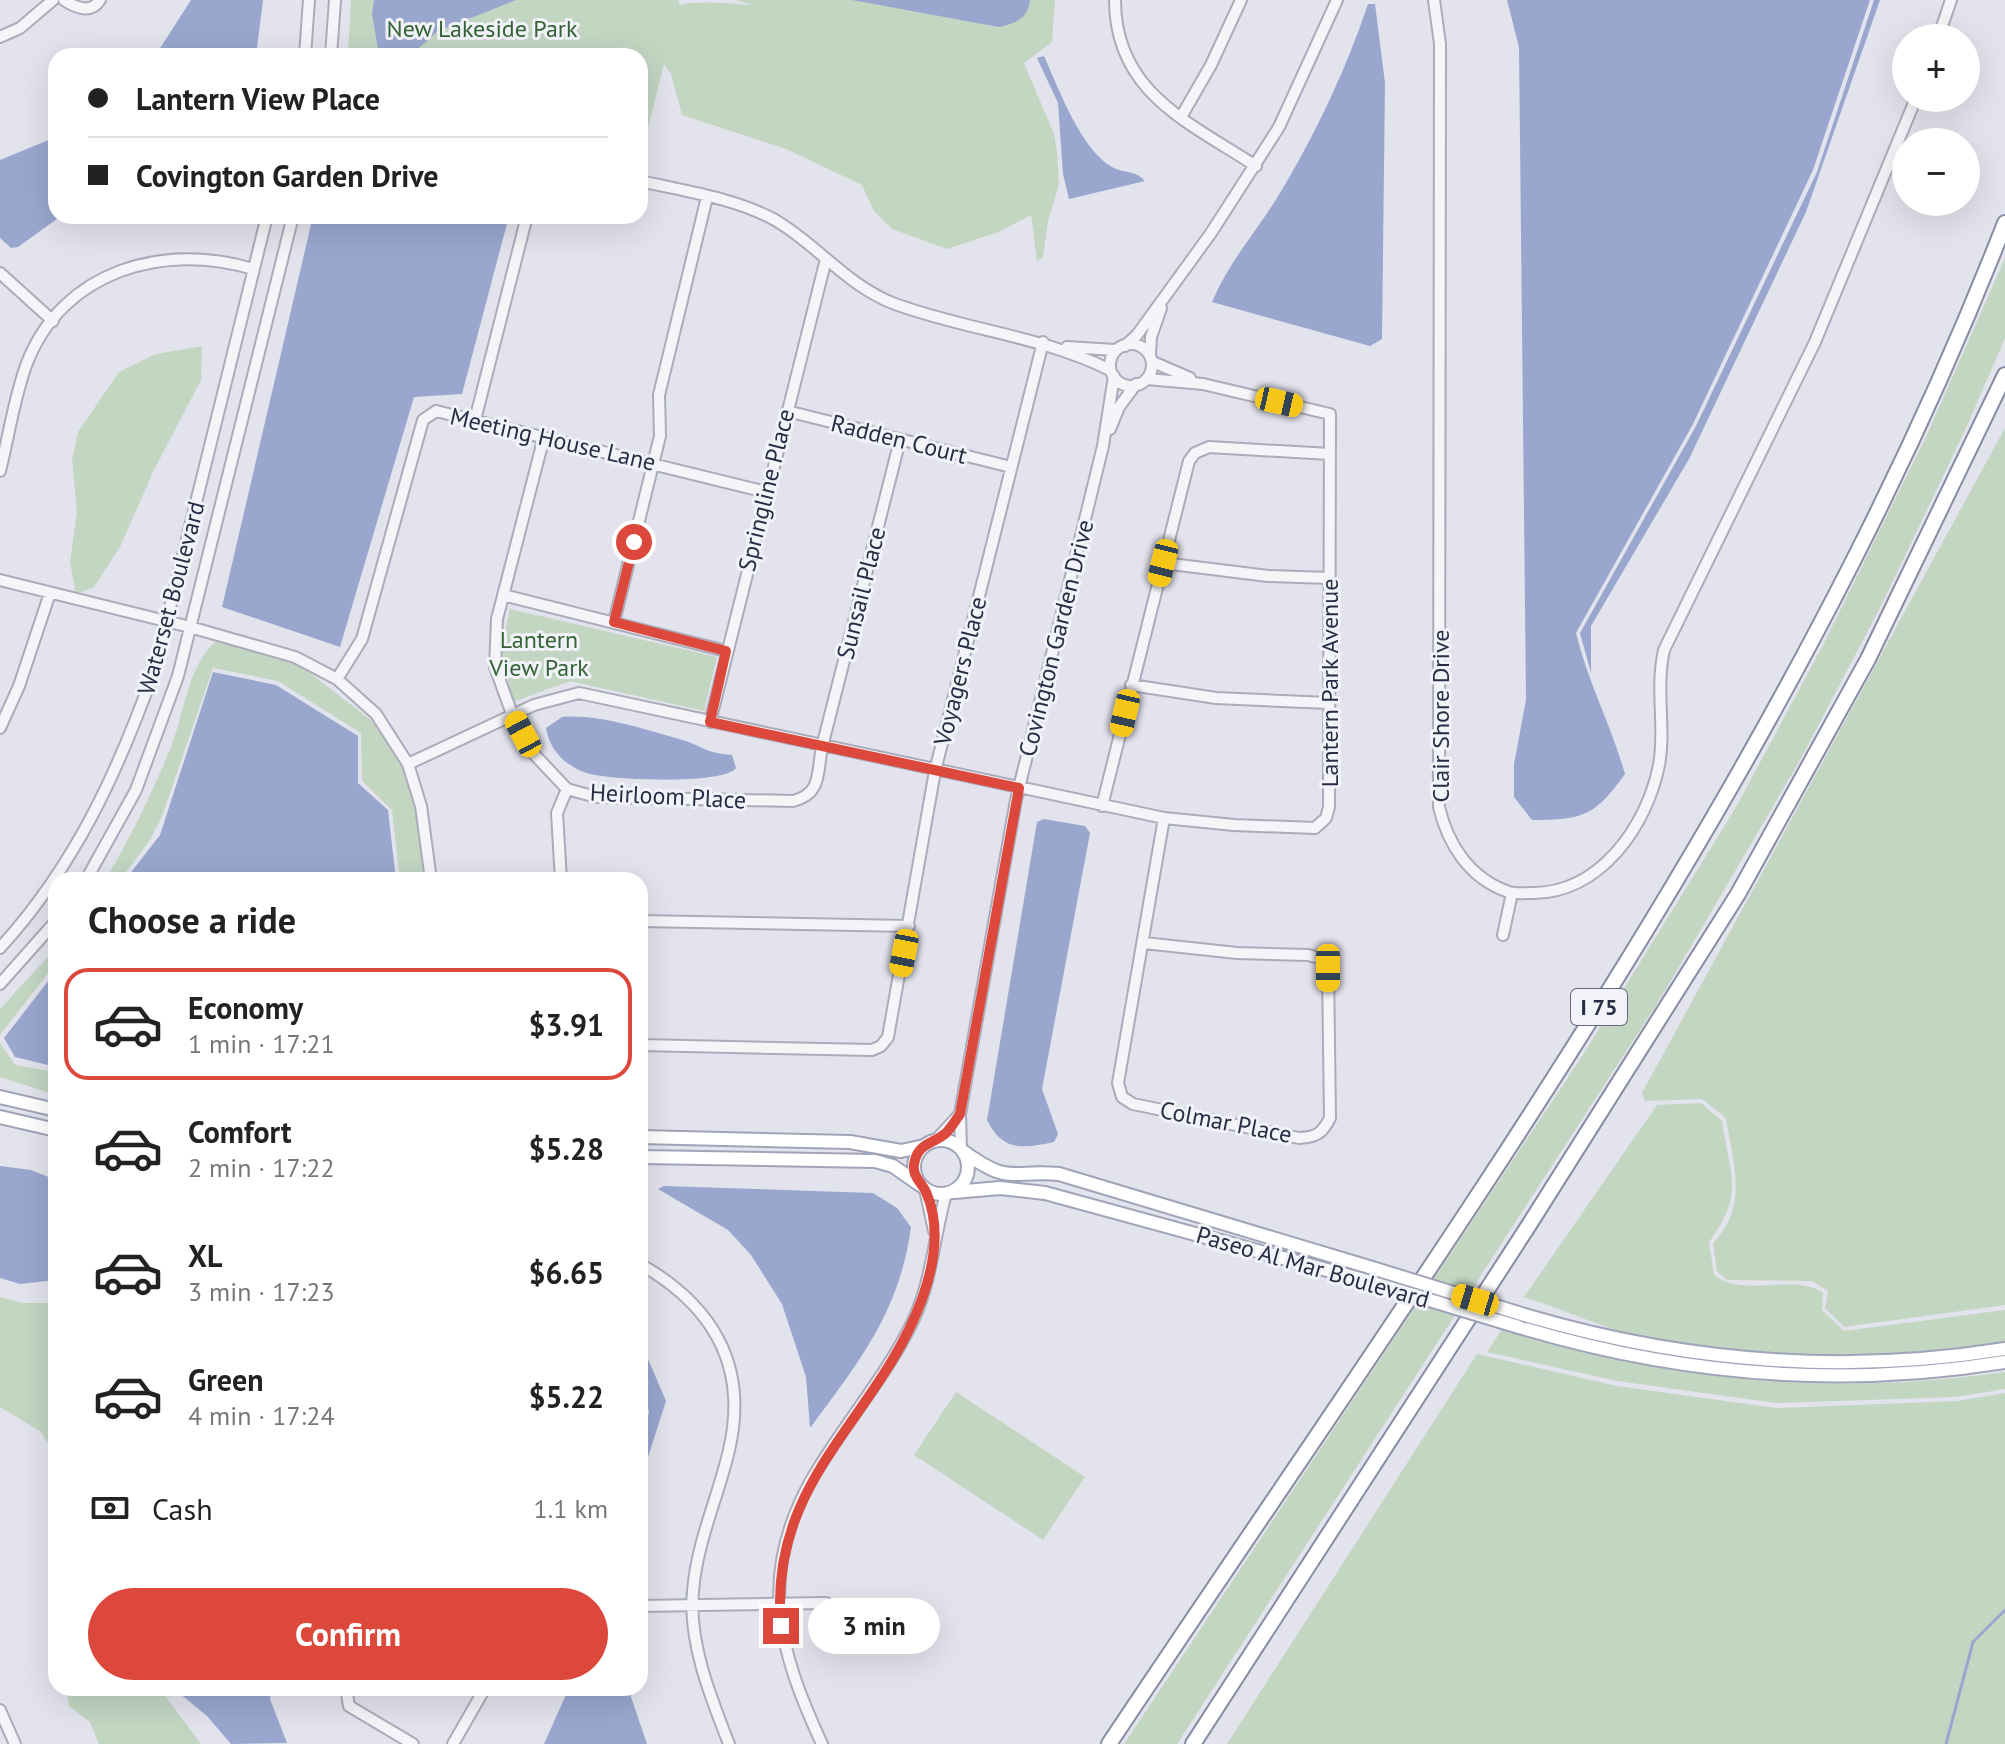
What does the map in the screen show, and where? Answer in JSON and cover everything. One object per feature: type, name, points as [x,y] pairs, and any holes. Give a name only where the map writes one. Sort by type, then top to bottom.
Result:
[{"type":"highway","name":"I 75","points":[[1109,1744],[1560,1068],[1696,850],[1795,673],[1875,518],[1941,376],[2005,223]]},
{"type":"highway","name":"I 75","points":[[1193,1744],[1538,1212],[1738,894],[1868,659],[2005,375]]},
{"type":"main road","points":[[0,1097],[48,1108]]},
{"type":"main road","points":[[0,1117],[48,1128]]},
{"type":"main road","points":[[648,1137],[822,1141],[901,1151],[936,1140],[950,1141],[963,1150],[968,1174],[950,1193],[923,1187],[893,1166],[875,1161],[648,1157]]},
{"type":"main road","points":[[923,1187],[914,1164],[924,1146]]},
{"type":"main road","name":"Paseo Al Mar Boulevard","points":[[963,1150],[992,1172],[1011,1175],[1059,1174],[1594,1335],[1728,1358],[1812,1363],[1910,1360],[2005,1349]]},
{"type":"main road","name":"Paseo Al Mar Boulevard","points":[[950,1193],[1000,1188],[1045,1193],[1341,1274],[1541,1334],[1673,1365],[1783,1376],[1875,1376],[2005,1362]]},
{"type":"street","points":[[0,37],[20,28],[53,0]]},
{"type":"street","points":[[64,0],[76,8],[88,8],[100,0]]},
{"type":"street","points":[[306,48],[309,0]]},
{"type":"street","points":[[332,48],[335,0]]},
{"type":"street","points":[[1115,0],[1120,44],[1132,69],[1152,95],[1256,166]]},
{"type":"street","points":[[1181,117],[1241,0]]},
{"type":"street","name":"Covington Garden Drive","points":[[963,1150],[960,1114],[1019,788],[1103,446],[1112,373],[1120,348],[1137,335],[1256,166],[1301,86],[1337,0]]},
{"type":"street","name":"Clair Shore Drive","points":[[1434,0],[1440,44],[1439,807],[1453,847],[1469,867],[1488,883],[1512,893]]},
{"type":"street","points":[[1943,24],[1951,0]]},
{"type":"street","points":[[1503,935],[1512,893],[1548,893],[1597,873],[1628,835],[1652,791],[1661,754],[1658,687],[1664,650],[1815,342],[1910,112]]},
{"type":"street","points":[[648,183],[707,197],[773,219],[868,291],[893,303],[1048,344],[1136,384],[1147,379],[1203,384]]},
{"type":"street","points":[[614,622],[660,436],[659,395],[707,197]]},
{"type":"street","name":"Waterset Boulevard","points":[[60,872],[110,786],[155,668],[265,224]]},
{"type":"street","name":"Waterset Boulevard","points":[[90,872],[136,790],[158,737],[190,627],[291,224]]},
{"type":"street","points":[[475,420],[525,224]]},
{"type":"street","points":[[0,471],[2,450],[28,363],[53,321],[93,284],[146,262],[175,257],[208,258],[253,269]]},
{"type":"street","name":"Springline Place","points":[[710,722],[826,259]]},
{"type":"street","points":[[0,273],[53,321]]},
{"type":"street","name":"Covington Garden Drive","points":[[1147,379],[1152,359],[1151,337],[1167,291]]},
{"type":"street","points":[[1048,344],[1139,347],[1152,359],[1203,384]]},
{"type":"street","name":"Voyagers Place","points":[[648,1045],[872,1050],[881,1046],[888,1037],[935,771],[1011,467],[1048,344]]},
{"type":"street","name":"Covington Garden Drive","points":[[1103,446],[1119,407],[1136,384]]},
{"type":"street","name":"Lantern Park Avenue","points":[[408,764],[512,714],[579,693],[1164,818],[1315,828],[1326,818],[1329,807],[1330,414],[1203,384]]},
{"type":"street","name":"Meeting House Lane","points":[[337,679],[362,639],[423,420],[436,411],[654,462],[766,492]]},
{"type":"street","name":"Radden Court","points":[[787,411],[1011,467]]},
{"type":"street","name":"Heirloom Place","points":[[544,437],[503,595],[493,651],[499,683],[534,754],[567,789],[596,797],[793,801],[812,793],[822,747]]},
{"type":"street","name":"Sunsail Place","points":[[822,747],[900,440]]},
{"type":"street","points":[[1102,806],[1189,461],[1202,448],[1330,454]]},
{"type":"street","points":[[1163,563],[1268,576],[1329,578]]},
{"type":"street","points":[[0,580],[190,627],[295,657],[337,679],[376,714],[408,764],[421,806],[430,872]]},
{"type":"street","points":[[0,728],[50,593]]},
{"type":"street","points":[[503,595],[726,651]]},
{"type":"street","points":[[1131,685],[1216,698],[1329,703]]},
{"type":"street","points":[[561,872],[557,813],[567,789]]},
{"type":"street","name":"Colmar Place","points":[[1144,943],[1237,953],[1308,955],[1323,959],[1328,968],[1330,1118],[1323,1131],[1314,1137],[1299,1138],[1133,1104],[1122,1097],[1118,1083],[1164,818]]},
{"type":"street","name":"Waterset Boulevard","points":[[0,948],[48,888]]},
{"type":"street","points":[[648,921],[909,926]]},
{"type":"street","points":[[0,984],[48,930]]},
{"type":"street","points":[[936,1140],[960,1114]]},
{"type":"street","points":[[923,1187],[935,1241]]},
{"type":"street","points":[[822,1744],[789,1665],[779,1602],[783,1557],[799,1506],[814,1476],[909,1329],[929,1279],[935,1241],[950,1193]]},
{"type":"street","points":[[648,1269],[674,1284],[714,1327],[731,1375],[734,1415],[729,1451],[698,1548],[693,1605],[710,1695],[729,1744]]},
{"type":"street","points":[[648,1606],[826,1603]]},
{"type":"street","points":[[347,1696],[349,1706],[413,1744]]},
{"type":"street","points":[[453,1744],[480,1696]]},
{"type":"street","points":[[0,1710],[15,1744]]},
{"type":"green space","name":"New Lakeside Park","points":[[351,0],[679,0],[679,5],[753,5],[736,0],[1055,0],[1052,42],[1024,63],[1054,134],[1057,152],[1059,184],[1048,221],[1043,257],[1037,261],[1031,215],[998,232],[947,249],[892,229],[874,211],[862,185],[786,149],[682,115],[671,74],[664,64],[648,128],[648,48],[348,48]]},
{"type":"green space","points":[[2005,258],[2005,338],[1967,426],[1882,604],[1799,762],[1660,999],[1177,1744],[1124,1744],[1581,1058],[1735,809],[1822,647],[1926,437]]},
{"type":"green space","points":[[202,346],[201,380],[154,470],[120,547],[94,587],[76,594],[70,562],[77,512],[72,460],[78,432],[119,372],[156,354]]},
{"type":"green space","points":[[2005,428],[2005,1305],[1844,1327],[1825,1308],[1828,1291],[1812,1281],[1727,1280],[1717,1272],[1713,1243],[1731,1214],[1736,1184],[1726,1118],[1702,1099],[1645,1101],[1642,1093]]},
{"type":"green space","name":"Lantern View Park","points":[[510,609],[717,657],[704,711],[570,681],[513,702],[501,652]]},
{"type":"green space","points":[[217,640],[301,666],[376,724],[405,771],[417,807],[425,872],[399,872],[392,810],[362,781],[361,733],[278,681],[213,668],[162,816],[150,840],[126,872],[109,872],[162,769],[192,678]]},
{"type":"green space","points":[[48,957],[48,973],[0,1035],[0,1009]]},
{"type":"green space","points":[[0,1043],[15,1065],[48,1071],[48,1092],[0,1077]]},
{"type":"green space","points":[[1701,1103],[1722,1121],[1732,1184],[1727,1210],[1709,1242],[1714,1275],[1740,1285],[1810,1287],[1823,1293],[1822,1310],[1844,1331],[2005,1310],[2005,1344],[1870,1355],[1735,1352],[1645,1338],[1524,1297],[1657,1105]]},
{"type":"green space","points":[[0,1297],[23,1303],[48,1303],[48,1443],[40,1431],[0,1407]]},
{"type":"green space","points":[[1503,1328],[1629,1361],[1691,1372],[1813,1383],[1875,1383],[2005,1372],[2005,1389],[1956,1397],[1776,1403],[1617,1381],[1487,1352]]},
{"type":"green space","points":[[1477,1354],[1617,1386],[1776,1408],[1957,1401],[2005,1393],[2005,1744],[1227,1744]]},
{"type":"green space","points":[[956,1392],[1085,1477],[1043,1540],[914,1455]]},
{"type":"green space","points":[[67,1696],[165,1696],[201,1744],[99,1744],[90,1722],[69,1706]]},
{"type":"water","points":[[191,0],[263,0],[257,48],[160,48]]},
{"type":"water","points":[[374,0],[516,0],[438,31],[419,48],[378,48],[372,14]]},
{"type":"water","points":[[852,0],[1030,0],[1027,12],[1020,19],[999,27]]},
{"type":"water","points":[[1507,0],[1870,0],[1813,170],[1693,424],[1576,633],[1625,774],[1596,807],[1576,817],[1549,820],[1532,820],[1514,797],[1514,764],[1526,700],[1519,47]]},
{"type":"water","points":[[1874,0],[1880,0],[1806,212],[1689,459],[1591,626],[1591,673],[1580,633],[1696,426],[1817,172]]},
{"type":"water","points":[[1368,4],[1375,4],[1385,83],[1382,339],[1370,346],[1212,302],[1227,272],[1274,203],[1308,144],[1341,75]]},
{"type":"water","points":[[1044,56],[1072,117],[1090,147],[1112,167],[1145,181],[1069,199],[1063,174],[1058,103],[1037,58]]},
{"type":"water","points":[[48,140],[50,224],[18,247],[11,248],[0,238],[0,160]]},
{"type":"water","points":[[311,224],[507,224],[462,394],[414,397],[340,647],[222,607]]},
{"type":"water","points":[[213,672],[276,685],[358,736],[358,783],[388,810],[395,872],[131,872],[160,835]]},
{"type":"water","points":[[562,717],[606,720],[679,739],[709,751],[732,755],[736,768],[711,777],[690,779],[620,778],[590,774],[567,763],[551,744],[546,728]]},
{"type":"water","points":[[1044,819],[1085,826],[1090,833],[1042,1089],[1058,1134],[1054,1142],[1023,1146],[999,1138],[987,1120],[1037,822]]},
{"type":"water","points":[[48,981],[48,1065],[15,1057],[4,1038]]},
{"type":"water","points":[[0,1166],[31,1170],[48,1177],[48,1281],[20,1284],[0,1278]]},
{"type":"water","points":[[664,1186],[873,1193],[897,1208],[911,1227],[897,1285],[875,1334],[810,1428],[806,1377],[782,1304],[751,1255],[728,1230],[658,1189]]},
{"type":"water","points":[[648,1359],[666,1401],[648,1457]]},
{"type":"water","points":[[183,1696],[270,1696],[287,1743],[231,1744],[207,1716]]},
{"type":"water","points":[[565,1696],[631,1696],[647,1744],[544,1744]]},
{"type":"waterway","points":[[1946,1744],[1973,1642],[2005,1610]]},
{"type":"route","points":[[634,542],[614,622],[726,651],[710,722],[1019,788],[960,1114],[945,1133],[921,1149],[914,1164],[914,1173],[925,1189],[930,1207],[935,1241],[929,1279],[909,1329],[814,1476],[795,1514],[780,1577],[781,1626]]}]
